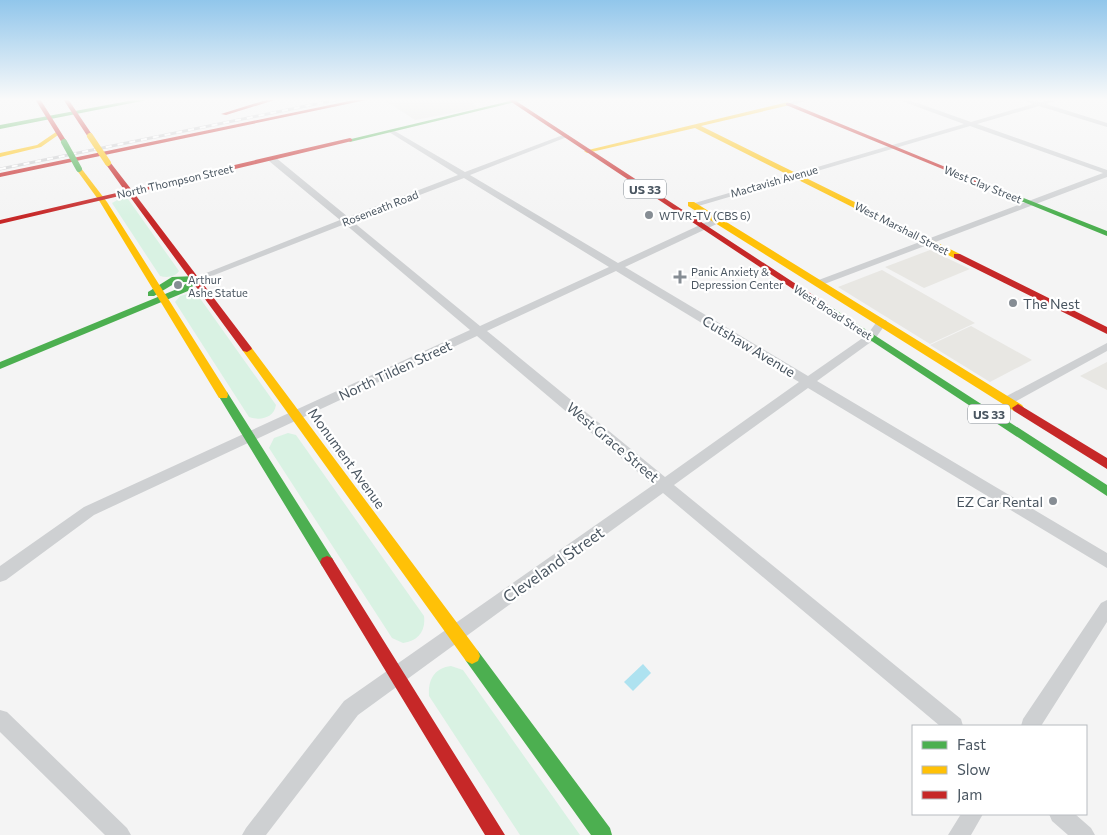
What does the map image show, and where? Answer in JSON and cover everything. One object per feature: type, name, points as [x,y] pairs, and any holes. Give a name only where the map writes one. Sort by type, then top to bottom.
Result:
[{"type":"main road","points":[[0,155],[61,138],[496,835]]},
{"type":"main road","name":"Monument Avenue","points":[[91,138],[108,163],[298,416],[603,835]]},
{"type":"main road","points":[[0,175],[180,138]]},
{"type":"main road","name":"North Thompson Street","points":[[0,222],[361,138]]},
{"type":"main road","name":"West Broad Street","points":[[567,138],[1107,491]]},
{"type":"main road","name":"West Broad Street","points":[[589,138],[692,205],[1107,464]]},
{"type":"main road","points":[[587,151],[643,138]]},
{"type":"main road","name":"West Marshall Street","points":[[720,138],[1107,331]]},
{"type":"main road","name":"West Clay Street","points":[[871,138],[1107,234]]},
{"type":"main road","points":[[0,162],[108,140]]},
{"type":"main road","name":"Roseneath Road","points":[[0,366],[159,295],[175,279],[196,279]]},
{"type":"main road","name":"Roseneath Road","points":[[0,357],[159,295]]},
{"type":"street","name":"Cutshaw Avenue","points":[[402,138],[1107,561]]},
{"type":"street","name":"Roseneath Road","points":[[196,279],[559,138]]},
{"type":"street","name":"Mactavish Avenue","points":[[692,205],[925,138]]},
{"type":"street","points":[[1008,138],[1107,173]]},
{"type":"street","name":"West Grace Street","points":[[272,159],[953,725]]},
{"type":"street","points":[[819,283],[1107,173]]},
{"type":"street","name":"North Tilden Street","points":[[0,575],[88,511],[298,416],[718,220]]},
{"type":"street","name":"Cleveland Street","points":[[253,835],[351,708],[871,337],[882,322]]},
{"type":"street","points":[[1007,401],[1107,346]]},
{"type":"street","points":[[1031,725],[1107,608]]},
{"type":"street","points":[[0,719],[120,835]]},
{"type":"street","points":[[959,835],[972,815]]},
{"type":"street","points":[[1060,815],[1084,835]]},
{"type":"shaded area","points":[[930,250],[970,269],[924,288],[885,267]]},
{"type":"shaded area","points":[[882,270],[975,323],[930,344],[838,287]]},
{"type":"shaded area","points":[[971,326],[1032,360],[990,382],[930,345]]},
{"type":"shaded area","points":[[1107,362],[1107,390],[1080,376]]},
{"type":"green space","points":[[119,199],[128,199],[179,271],[175,275],[168,277],[160,276],[112,203]]},
{"type":"green space","points":[[191,293],[197,294],[276,405],[269,416],[258,419],[249,417],[175,302],[180,296]]},
{"type":"green space","points":[[288,433],[296,435],[424,616],[424,626],[417,638],[403,643],[392,638],[269,448],[274,438]]},
{"type":"green space","points":[[451,666],[463,670],[580,835],[520,835],[429,696],[433,676],[440,669]]},
{"type":"water","points":[[643,664],[651,673],[633,691],[624,682]]},
{"type":"railway","points":[[0,169],[151,138]]},
{"type":"traffic: fast","points":[[350,140],[359,138]]},
{"type":"traffic: fast","points":[[64,142],[79,169]]},
{"type":"traffic: fast","points":[[991,187],[1107,234]]},
{"type":"traffic: fast","points":[[151,294],[175,279],[196,279]]},
{"type":"traffic: fast","points":[[0,366],[185,289],[196,279]]},
{"type":"traffic: fast","points":[[823,305],[1107,491]]},
{"type":"traffic: fast","points":[[223,395],[327,562]]},
{"type":"traffic: fast","points":[[472,656],[603,835]]},
{"type":"traffic: slow","points":[[0,155],[39,146],[51,138]]},
{"type":"traffic: slow","points":[[91,138],[108,163]]},
{"type":"traffic: slow","points":[[587,151],[643,138]]},
{"type":"traffic: slow","points":[[720,138],[957,256]]},
{"type":"traffic: slow","points":[[79,169],[103,202],[223,395]]},
{"type":"traffic: slow","points":[[691,204],[1018,408]]},
{"type":"traffic: slow","points":[[247,349],[472,656]]},
{"type":"traffic: jam","points":[[61,138],[64,142]]},
{"type":"traffic: jam","points":[[0,175],[180,138]]},
{"type":"traffic: jam","points":[[568,138],[823,305]]},
{"type":"traffic: jam","points":[[871,138],[991,187]]},
{"type":"traffic: jam","points":[[0,222],[350,140]]},
{"type":"traffic: jam","points":[[108,163],[247,349]]},
{"type":"traffic: jam","points":[[957,256],[1107,331]]},
{"type":"traffic: jam","points":[[1018,408],[1107,464]]},
{"type":"traffic: jam","points":[[327,562],[496,835]]},
{"type":"place","name":"WTVR-TV (CBS 6)","points":[[649,215]]},
{"type":"place","name":"Panic Anxiety & Depression Center","points":[[680,277]]},
{"type":"place","name":"Arthur Ashe Statue","points":[[178,285]]},
{"type":"place","name":"The Nest","points":[[1013,303]]},
{"type":"place","name":"EZ Car Rental","points":[[1053,501]]}]
